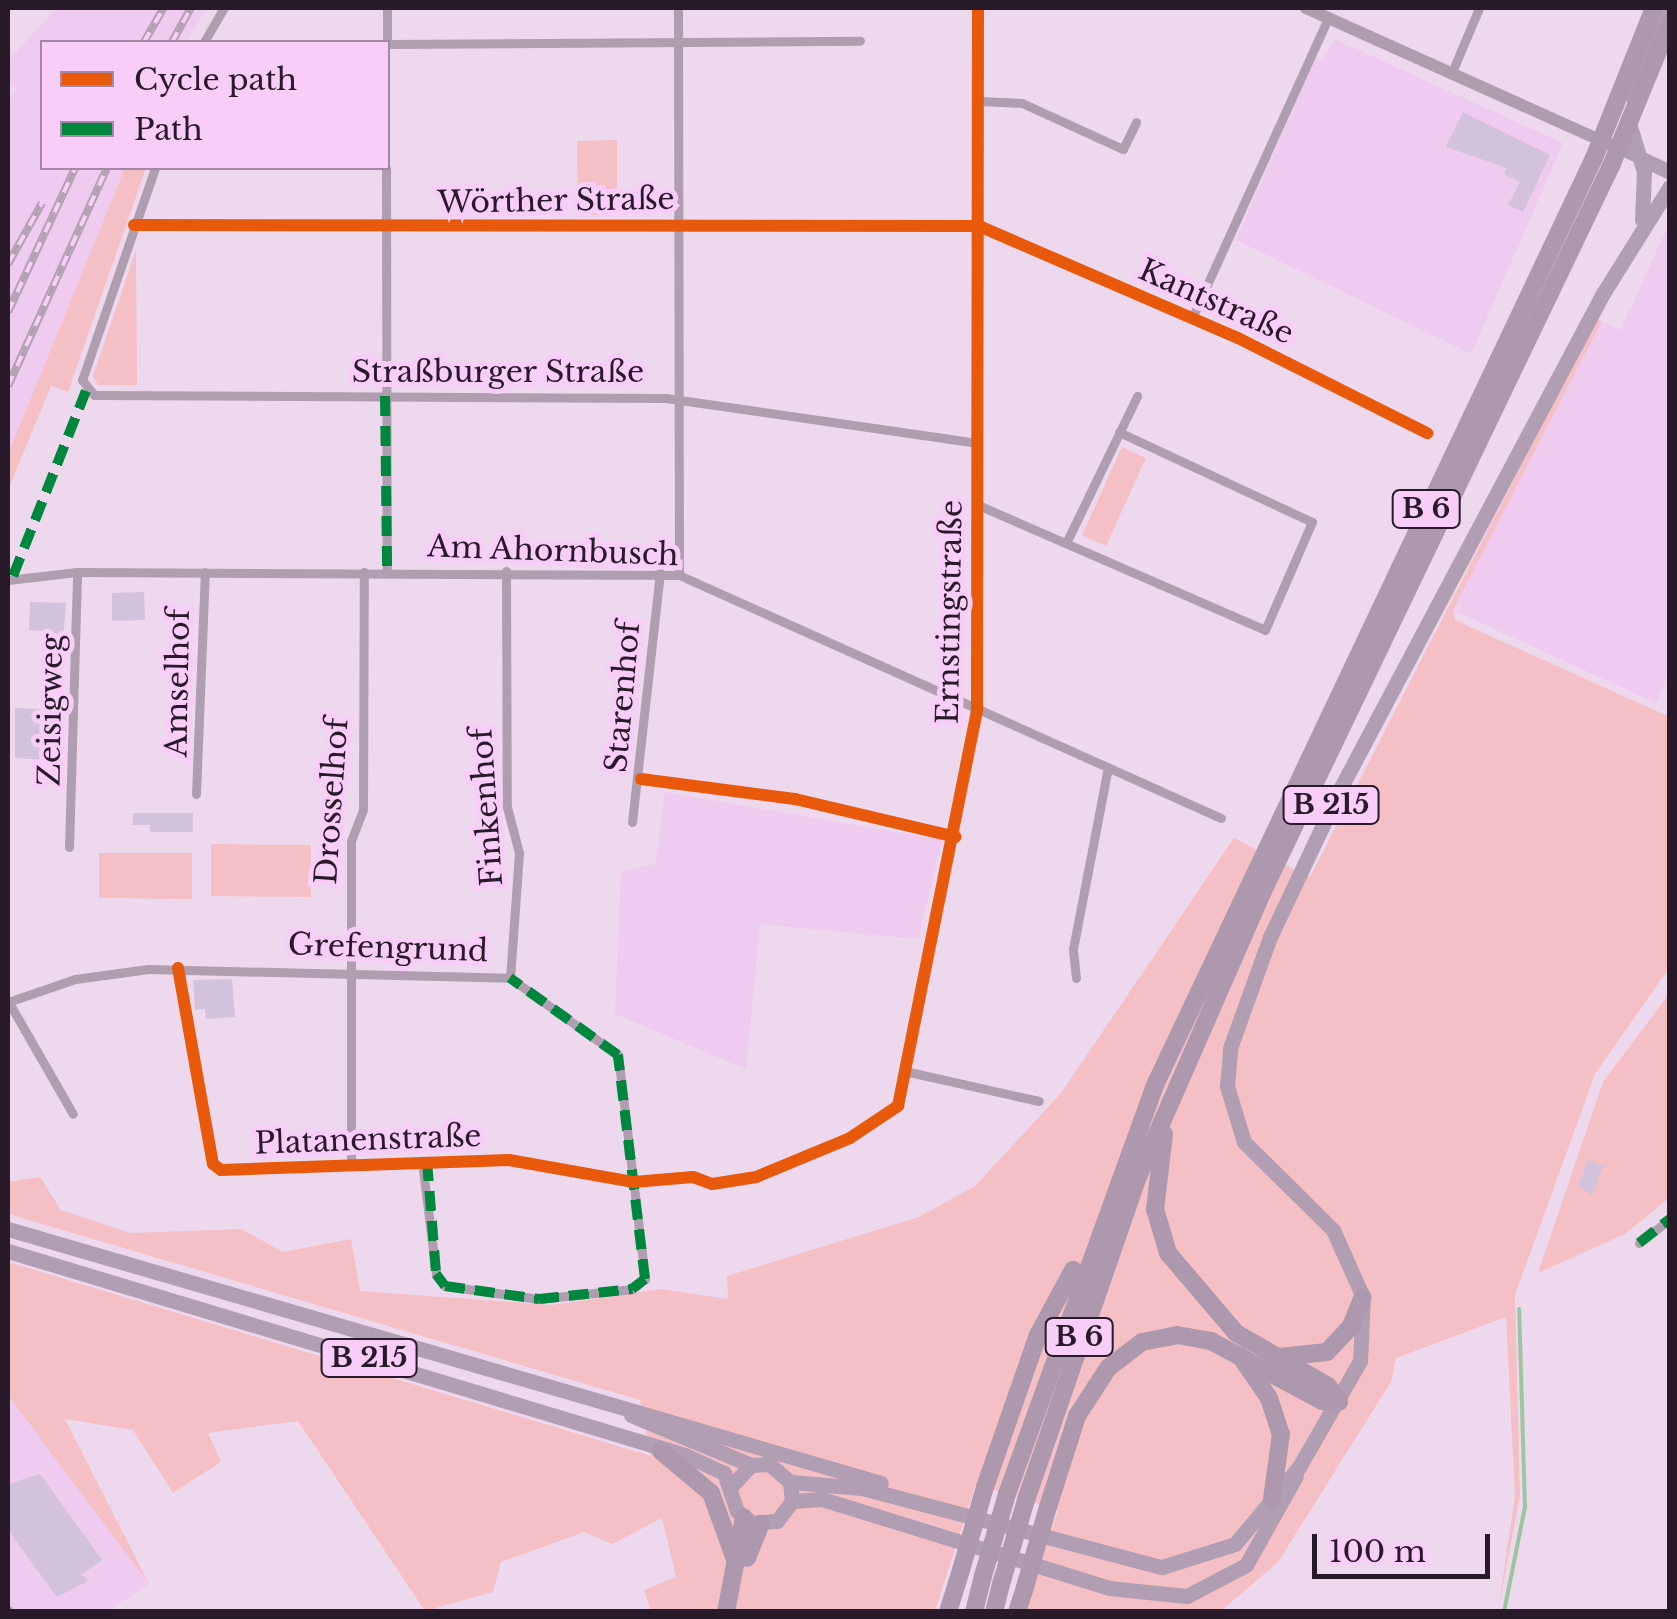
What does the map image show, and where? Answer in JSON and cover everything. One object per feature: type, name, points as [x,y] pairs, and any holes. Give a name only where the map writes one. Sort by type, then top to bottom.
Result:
[{"type":"highway","name":"B 6","points":[[974,1612],[983,1576],[1170,1104],[1273,869],[1602,162],[1654,8]]},
{"type":"highway","name":"B 6","points":[[994,1612],[1017,1497],[1106,1208],[1241,888],[1670,22]]},
{"type":"highway","points":[[1170,1104],[1154,1210],[1168,1252],[1236,1333],[1328,1386],[1339,1402]]},
{"type":"highway","points":[[948,1612],[1038,1335],[1106,1208]]},
{"type":"highway","points":[[1276,1356],[1327,1352],[1352,1326],[1363,1298]]},
{"type":"highway","points":[[1017,1612],[1077,1416],[1124,1354],[1177,1335],[1240,1356],[1322,1401],[1339,1402]]},
{"type":"highway","points":[[1240,1356],[1269,1398],[1280,1434],[1272,1500]]},
{"type":"highway","points":[[661,1450],[710,1493],[736,1562]]},
{"type":"highway","points":[[726,1612],[736,1562],[752,1521]]},
{"type":"highway","points":[[734,1612],[752,1521]]},
{"type":"main road","points":[[1306,8],[1670,172]]},
{"type":"main road","points":[[1640,158],[1628,116],[1664,8]]},
{"type":"main road","name":"B 215","points":[[8,1229],[631,1415],[1162,1567],[1235,1544],[1299,1467],[1339,1402],[1363,1351],[1363,1298],[1333,1230],[1244,1142],[1227,1086],[1230,1048],[1296,876],[1642,222],[1640,158]]},
{"type":"main road","points":[[1642,222],[1670,186]]},
{"type":"main road","name":"B 215","points":[[8,1252],[712,1464],[733,1484]]},
{"type":"main road","name":"B 215","points":[[631,1415],[750,1466],[778,1468],[790,1482],[862,1488],[1005,1524]]},
{"type":"main road","points":[[750,1466],[733,1484],[752,1521],[784,1516],[792,1501],[790,1482]]},
{"type":"main road","name":"B 215","points":[[792,1501],[822,1499],[1109,1588],[1187,1596],[1228,1580],[1254,1556],[1286,1507],[1299,1467]]},
{"type":"street","points":[[205,40],[224,8]]},
{"type":"street","points":[[386,8],[387,40]]},
{"type":"street","points":[[678,8],[679,575]]},
{"type":"street","name":"Ernstingstraße","points":[[634,1182],[756,1177],[879,1123],[898,1106],[909,1072],[977,709],[978,8]]},
{"type":"street","points":[[1452,72],[1479,8]]},
{"type":"street","points":[[1192,318],[1328,18]]},
{"type":"street","points":[[390,43],[860,42]]},
{"type":"street","points":[[978,101],[1022,103],[1123,148],[1136,122]]},
{"type":"street","points":[[134,226],[153,170]]},
{"type":"street","points":[[386,170],[387,571]]},
{"type":"street","name":"Wörther Straße","points":[[134,226],[979,226]]},
{"type":"street","name":"Straßburger Straße","points":[[134,226],[82,380],[94,395],[677,402],[978,443]]},
{"type":"street","name":"Kantstraße","points":[[979,226],[1192,318],[1426,433]]},
{"type":"street","points":[[1068,539],[1137,396]]},
{"type":"street","points":[[978,505],[1068,539],[1265,630],[1312,522],[1120,432]]},
{"type":"street","name":"Am Ahornbusch","points":[[10,578],[77,572],[679,575],[1221,818]]},
{"type":"street","name":"Zeisigweg","points":[[69,847],[77,572]]},
{"type":"street","name":"Amselhof","points":[[196,794],[205,572]]},
{"type":"street","name":"Drosselhof","points":[[351,1166],[351,841],[363,810],[364,572]]},
{"type":"street","name":"Finkenhof","points":[[506,572],[512,823],[519,852],[510,978]]},
{"type":"street","name":"Starenhof","points":[[632,822],[639,814],[660,574]]},
{"type":"street","points":[[1076,978],[1072,950],[1108,767]]},
{"type":"street","name":"Grefengrund","points":[[8,1002],[74,980],[178,968],[510,978],[618,1055],[646,1269],[640,1286],[538,1299],[440,1281],[422,1161]]},
{"type":"street","name":"Platanenstraße","points":[[178,968],[213,1164],[221,1170],[509,1160],[634,1182]]},
{"type":"street","points":[[8,1002],[73,1114]]},
{"type":"street","points":[[909,1072],[1039,1101]]},
{"type":"street","points":[[1639,1243],[1670,1219]]},
{"type":"shaded area","points":[[57,8],[207,8],[187,40],[40,40],[40,170],[124,170],[8,454],[8,102],[16,90],[8,83],[8,61]]},
{"type":"shaded area","points":[[1334,39],[1563,143],[1471,354],[1236,240],[1316,57],[1323,60]]},
{"type":"shaded area","points":[[617,140],[617,215],[578,215],[577,141]]},
{"type":"shaded area","points":[[124,170],[145,170],[68,392],[51,386],[8,490],[8,454]]},
{"type":"shaded area","points":[[1669,223],[1670,669],[1656,703],[1453,610],[1602,321],[1621,330]]},
{"type":"shaded area","points":[[136,250],[137,385],[98,385],[93,376]]},
{"type":"shaded area","points":[[1596,319],[1602,321],[1453,610],[1455,620],[1670,717],[1669,968],[1595,1074],[1515,1295],[1520,1496],[1498,1611],[1515,1496],[1506,1317],[1396,1358],[1391,1382],[1278,1562],[1221,1611],[1026,1611],[1058,1510],[976,1484],[935,1611],[651,1611],[644,1590],[676,1577],[662,1518],[612,1544],[584,1532],[501,1562],[493,1592],[425,1611],[298,1421],[208,1433],[221,1462],[173,1493],[133,1430],[65,1419],[149,1584],[8,1395],[8,1262],[651,1456],[640,1400],[8,1214],[8,1182],[40,1177],[61,1210],[130,1233],[241,1229],[283,1252],[351,1239],[360,1291],[551,1305],[661,1289],[728,1299],[727,1276],[919,1217],[975,1186],[1061,1093],[1234,838],[1310,877]]},
{"type":"shaded area","points":[[1122,447],[1146,458],[1106,546],[1082,535]]},
{"type":"shaded area","points":[[665,792],[942,840],[918,939],[760,924],[746,1069],[615,1014],[621,872],[656,864]]},
{"type":"shaded area","points":[[211,844],[311,845],[311,897],[211,896]]},
{"type":"shaded area","points":[[99,853],[192,853],[192,899],[99,898]]},
{"type":"shaded area","points":[[1669,994],[1669,1198],[1625,1234],[1538,1273],[1603,1082]]},
{"type":"shaded area","points":[[8,1395],[149,1584],[107,1611],[8,1611]]},
{"type":"building","points":[[1463,112],[1550,155],[1523,212],[1508,205],[1520,182],[1504,174],[1507,168],[1446,147]]},
{"type":"building","points":[[144,592],[145,620],[112,621],[112,593]]},
{"type":"building","points":[[30,602],[66,603],[60,682],[41,681],[43,631],[29,630]]},
{"type":"building","points":[[41,703],[61,704],[63,761],[15,758],[15,708],[41,709]]},
{"type":"building","points":[[133,813],[193,813],[193,832],[150,832],[150,825],[133,825]]},
{"type":"building","points":[[232,979],[235,1017],[206,1019],[205,1009],[195,1010],[193,980]]},
{"type":"building","points":[[1588,1160],[1603,1166],[1592,1195],[1578,1186]]},
{"type":"building","points":[[40,1474],[102,1560],[82,1574],[88,1581],[57,1597],[8,1530],[8,1484]]},
{"type":"waterway","points":[[1504,1612],[1525,1507],[1519,1309]]},
{"type":"railway","points":[[145,40],[164,8]]},
{"type":"railway","points":[[173,40],[191,8]]},
{"type":"railway","points":[[8,312],[74,170]]},
{"type":"railway","points":[[8,386],[106,170]]},
{"type":"railway","points":[[8,264],[42,203]]},
{"type":"marked path","points":[[13,576],[86,391]]},
{"type":"marked path","points":[[385,396],[387,571]]},
{"type":"marked path","points":[[427,1161],[436,1274],[445,1286],[539,1299],[632,1289],[645,1279],[618,1055],[510,978]]},
{"type":"marked path","points":[[1639,1243],[1670,1219]]},
{"type":"cycle path","points":[[178,968],[213,1164],[221,1170],[509,1160],[634,1182],[693,1177],[712,1184],[756,1177],[850,1138],[898,1106],[977,709],[978,8]]},
{"type":"cycle path","points":[[134,225],[979,226],[1238,338],[1427,433]]},
{"type":"cycle path","points":[[641,779],[795,799],[956,837]]}]
